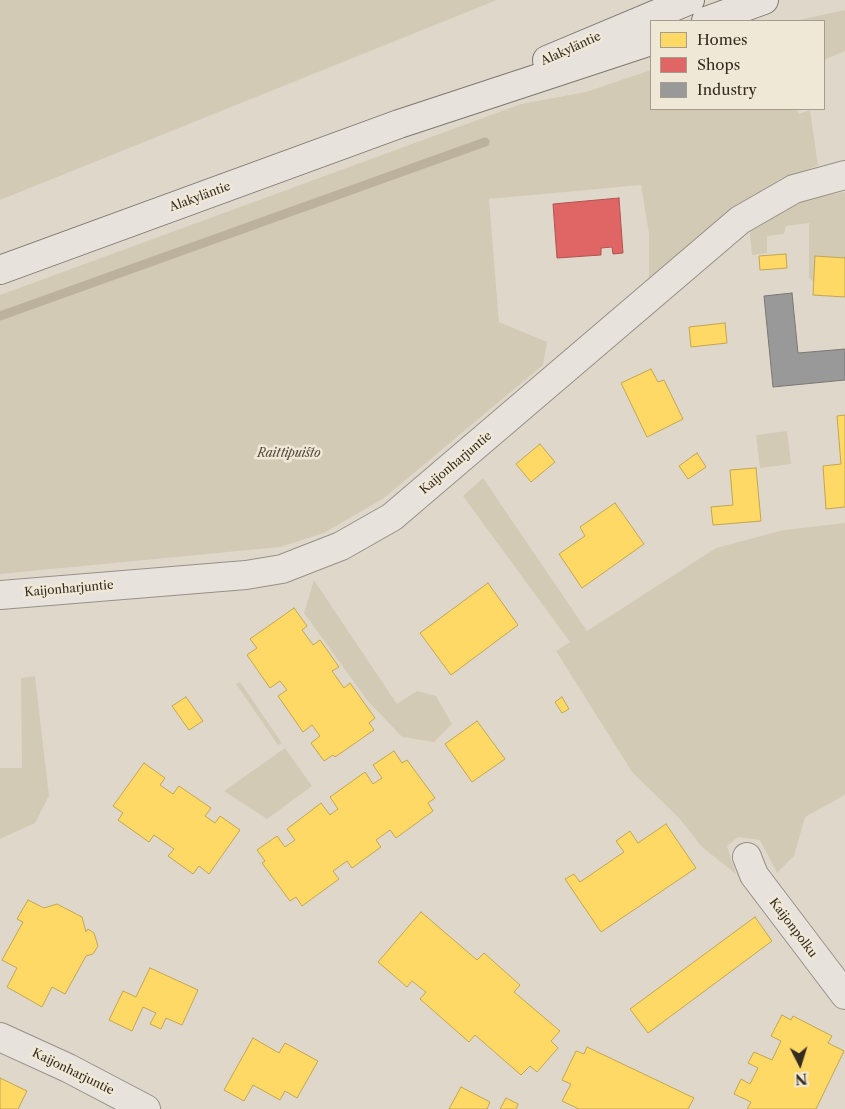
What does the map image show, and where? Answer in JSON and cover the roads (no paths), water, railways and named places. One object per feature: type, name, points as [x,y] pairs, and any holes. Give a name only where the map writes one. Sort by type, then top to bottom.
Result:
[{"type":"street","name":"Alakyläntie","points":[[399,124],[622,27],[690,0]]},
{"type":"street","points":[[709,20],[764,0],[771,0]]},
{"type":"street","name":"Alakyläntie","points":[[0,270],[399,124],[650,41]]},
{"type":"street","name":"Kaijonharjuntie","points":[[0,596],[246,575],[282,569],[341,546],[392,516],[740,220],[794,189],[845,175]]},
{"type":"street","name":"Kaijonpolku","points":[[748,857],[754,875],[845,995]]},
{"type":"street","name":"Kaijonharjuntie","points":[[0,1037],[68,1068],[146,1109]]},
{"type":"waterway","points":[[0,316],[485,142]]},
{"type":"park label","name":"Raittipuisto","points":[[289,454]]}]
